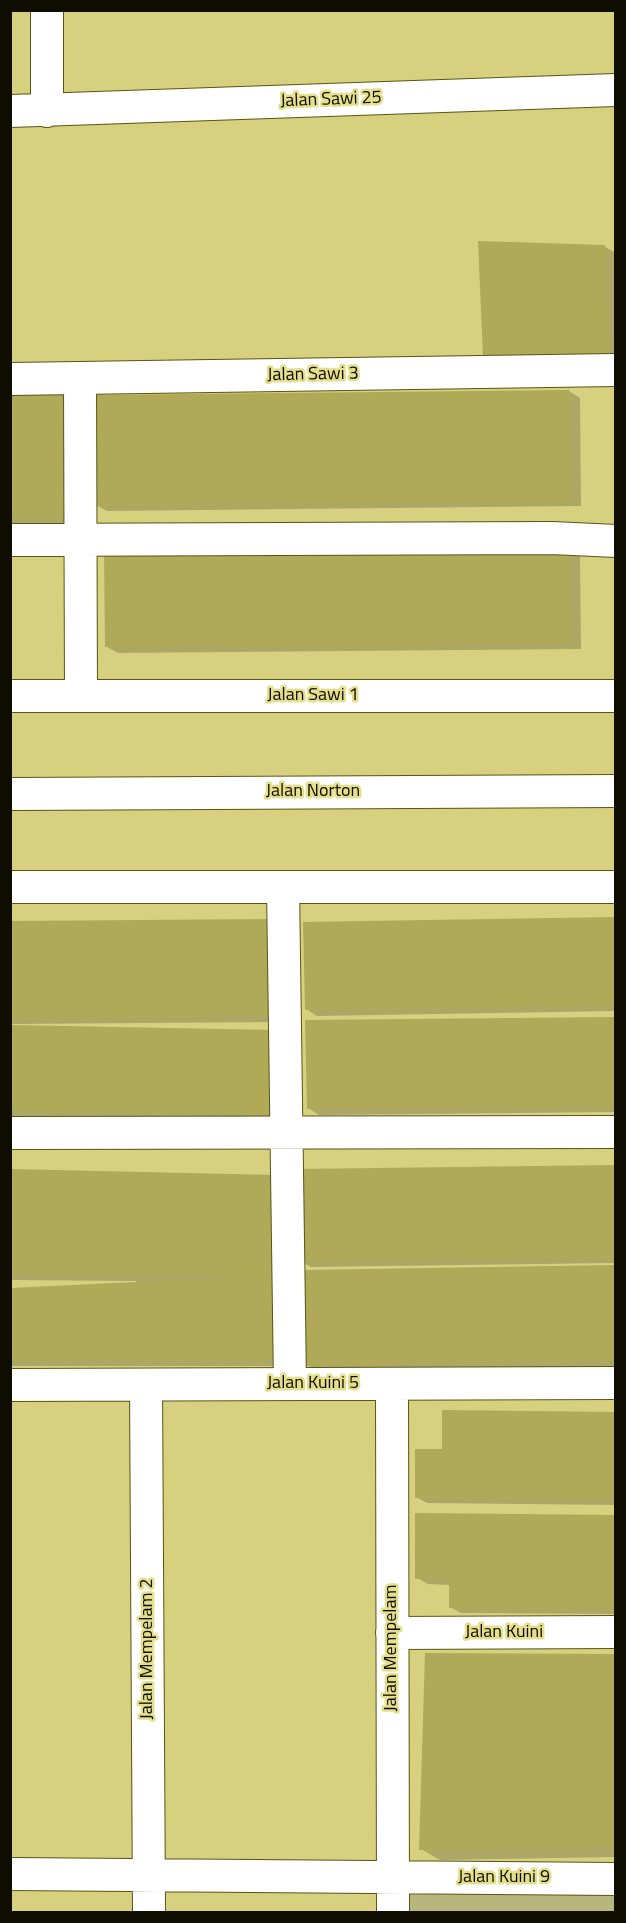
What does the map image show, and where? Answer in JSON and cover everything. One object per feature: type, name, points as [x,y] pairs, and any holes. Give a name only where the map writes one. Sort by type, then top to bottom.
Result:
[{"type":"street","points":[[47,10],[47,111]]},
{"type":"street","name":"Jalan Sawi 25","points":[[10,111],[615,90]]},
{"type":"street","name":"Jalan Sawi 3","points":[[10,379],[615,370]]},
{"type":"street","points":[[80,379],[81,696]]},
{"type":"street","points":[[10,540],[552,538],[615,541]]},
{"type":"street","name":"Jalan Sawi 1","points":[[10,696],[615,696]]},
{"type":"street","name":"Jalan Norton","points":[[10,794],[615,791]]},
{"type":"street","points":[[10,887],[615,886]]},
{"type":"street","points":[[283,888],[290,1384]]},
{"type":"street","points":[[10,1133],[615,1132]]},
{"type":"street","name":"Jalan Kuini 5","points":[[10,1385],[615,1383]]},
{"type":"street","name":"Jalan Mempelam","points":[[392,1384],[393,1912]]},
{"type":"street","name":"Jalan Mempelam 2","points":[[146,1385],[149,1912]]},
{"type":"street","name":"Jalan Kuini","points":[[392,1634],[615,1632]]},
{"type":"street","name":"Jalan Kuini 9","points":[[10,1874],[615,1879]]},
{"type":"shaded area","points":[[615,1890],[615,1912],[393,1912],[393,1895]]},
{"type":"building","points":[[478,241],[605,245],[609,357],[483,357]]},
{"type":"building","points":[[569,390],[571,501],[95,506],[93,395]]},
{"type":"building","points":[[61,393],[63,518],[10,519],[10,394]]},
{"type":"building","points":[[569,548],[571,644],[105,647],[104,551]]},
{"type":"building","points":[[615,917],[615,1006],[305,1010],[303,922]]},
{"type":"building","points":[[272,919],[273,1016],[10,1019],[10,921]]},
{"type":"building","points":[[615,1017],[615,1106],[307,1109],[305,1020]]},
{"type":"building","points":[[10,1025],[276,1030],[275,1115],[10,1111]]},
{"type":"building","points":[[615,1165],[615,1258],[298,1262],[297,1169]]},
{"type":"building","points":[[10,1169],[276,1175],[280,1276],[272,1276],[277,1361],[10,1360],[10,1288],[261,1276],[10,1274]]},
{"type":"building","points":[[615,1265],[615,1361],[306,1366],[304,1270]]},
{"type":"building","points":[[442,1410],[615,1412],[615,1500],[415,1498],[415,1449],[442,1449]]},
{"type":"building","points":[[415,1513],[615,1515],[615,1609],[449,1608],[449,1579],[415,1579]]},
{"type":"building","points":[[425,1653],[615,1654],[615,1847],[419,1850]]}]
